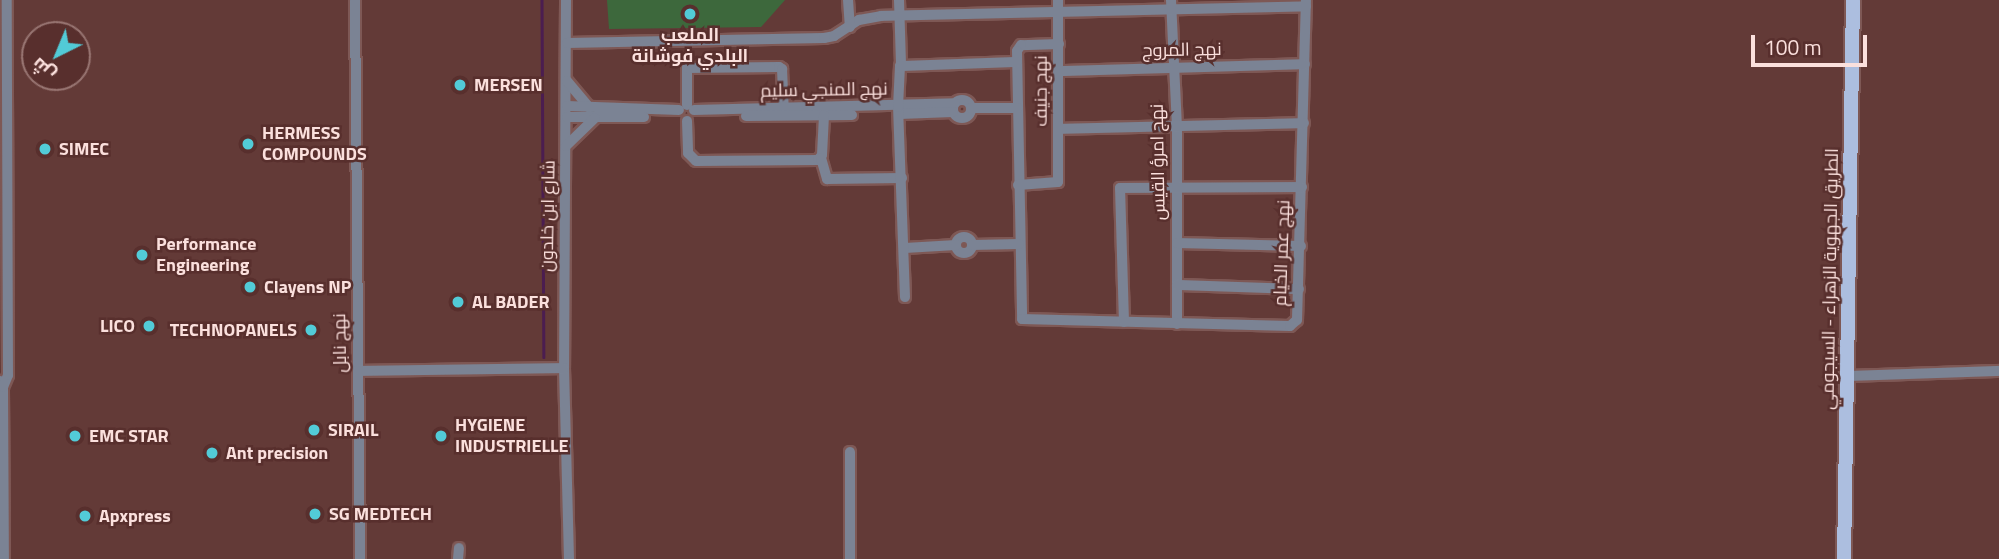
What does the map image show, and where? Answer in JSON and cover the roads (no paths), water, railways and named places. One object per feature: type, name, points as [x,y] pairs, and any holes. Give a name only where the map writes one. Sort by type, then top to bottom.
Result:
[{"type":"main road","name":"الطريق الجهوية الزهراء - السيجومي","points":[[1844,559],[1853,0]]},
{"type":"street","points":[[4,559],[7,0]]},
{"type":"street","name":"نهج نابل","points":[[355,0],[360,559]]},
{"type":"street","name":"شارع ابن خلدون","points":[[566,0],[564,368],[569,559]]},
{"type":"street","points":[[848,0],[850,27]]},
{"type":"street","points":[[899,0],[899,110],[905,297]]},
{"type":"street","points":[[950,0],[950,14]]},
{"type":"street","points":[[995,0],[995,12]]},
{"type":"street","name":"نهج جنيف","points":[[1018,185],[1058,182],[1058,0]]},
{"type":"street","points":[[566,43],[824,38],[867,18],[899,15],[1058,13],[1118,6],[1306,3]]},
{"type":"street","name":"نهج عمر الخيام","points":[[1019,244],[1022,319],[1290,326],[1297,320],[1301,246],[1306,3]]},
{"type":"street","name":"نهج امرؤ القيس","points":[[1171,5],[1177,125],[1177,324]]},
{"type":"street","points":[[905,247],[956,245],[964,237],[972,245],[1019,244],[1018,46],[1059,44]]},
{"type":"street","points":[[901,64],[1017,62]]},
{"type":"street","name":"نهج المروج","points":[[1060,71],[1306,64]]},
{"type":"street","points":[[784,112],[782,69],[779,67],[687,68],[688,153],[696,161],[821,158]]},
{"type":"street","points":[[566,146],[592,113],[567,80]]},
{"type":"street","name":"نهج المنجي سليم","points":[[567,112],[899,110],[954,108],[963,100],[971,108],[1018,108]]},
{"type":"street","name":"نهج المنجي سليم","points":[[784,112],[824,115],[899,110]]},
{"type":"street","points":[[824,115],[821,158],[827,179],[902,178]]},
{"type":"street","points":[[1059,129],[1304,123]]},
{"type":"street","points":[[1124,322],[1120,188],[1175,190],[1302,187]]},
{"type":"street","points":[[1177,243],[1301,246]]},
{"type":"street","points":[[1177,285],[1298,289]]},
{"type":"street","points":[[358,371],[564,368]]},
{"type":"street","points":[[1846,376],[1999,371]]},
{"type":"street","points":[[850,452],[850,559]]},
{"type":"waterway","points":[[542,0],[544,357]]},
{"type":"place","name":"الملعب البلدي فوشانة","points":[[690,14]]},
{"type":"place","name":"MERSEN","points":[[460,85]]},
{"type":"place","name":"HERMESS COMPOUNDS","points":[[248,144]]},
{"type":"place","name":"SIMEC","points":[[45,149]]},
{"type":"place","name":"Performance Engineering","points":[[142,255]]},
{"type":"place","name":"Clayens NP","points":[[250,287]]},
{"type":"place","name":"AL BADER","points":[[458,302]]},
{"type":"place","name":"LICO","points":[[149,326]]},
{"type":"place","name":"TECHNOPANELS","points":[[311,330]]},
{"type":"place","name":"SIRAIL","points":[[314,430]]},
{"type":"place","name":"EMC STAR","points":[[75,436]]},
{"type":"place","name":"HYGIENE INDUSTRIELLE","points":[[441,436]]},
{"type":"place","name":"Ant precision","points":[[212,453]]},
{"type":"place","name":"SG MEDTECH","points":[[315,514]]},
{"type":"place","name":"Apxpress","points":[[85,516]]}]
